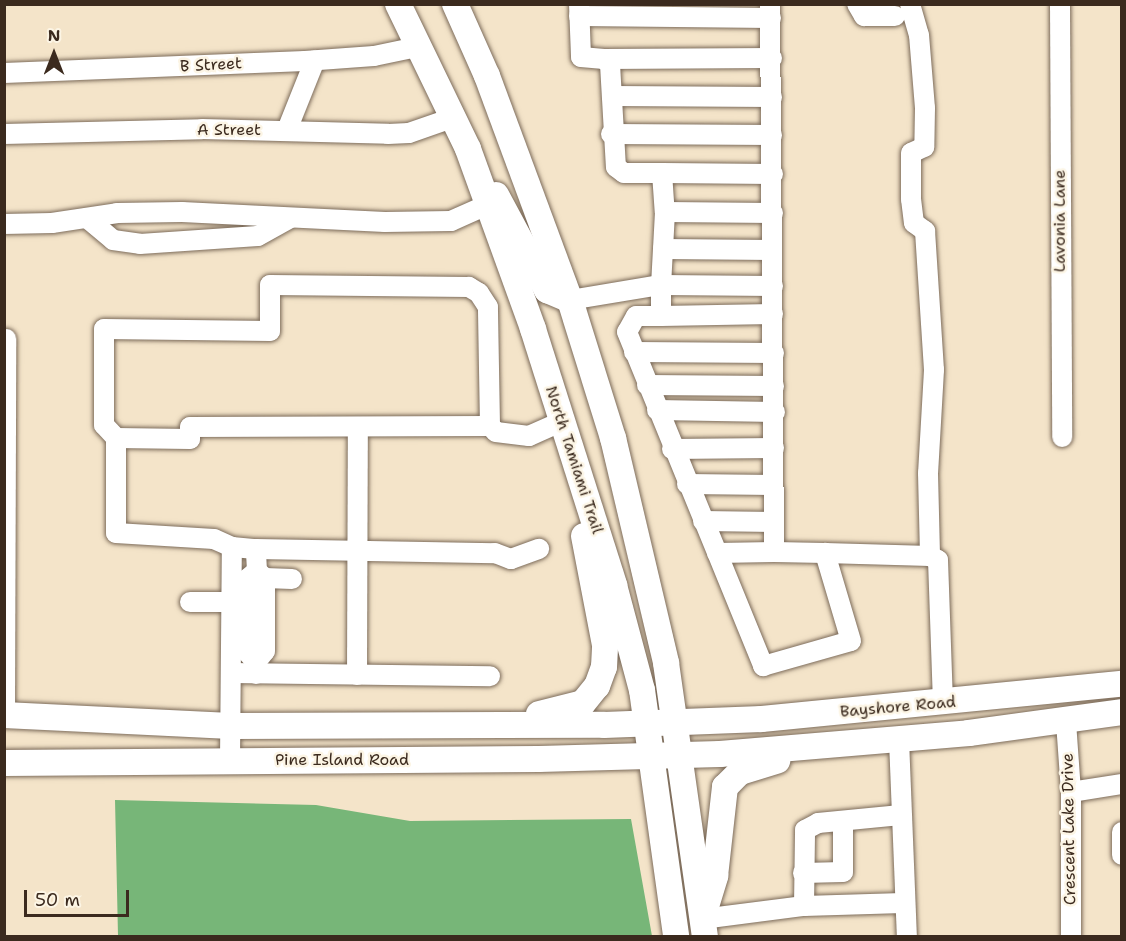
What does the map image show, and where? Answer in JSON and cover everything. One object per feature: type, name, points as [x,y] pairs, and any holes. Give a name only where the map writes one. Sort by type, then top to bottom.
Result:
[{"type":"main road","name":"North Tamiami Trail","points":[[398,4],[468,149],[562,421],[630,639],[647,723],[676,936]]},
{"type":"main road","points":[[455,4],[487,76],[570,300],[613,438],[666,663],[703,928]]},
{"type":"main road","points":[[468,149],[547,290],[570,300]]},
{"type":"main road","points":[[429,727],[552,714],[583,703],[597,686],[605,645],[562,421]]},
{"type":"main road","name":"Bayshore Road","points":[[674,723],[762,719],[1122,684]]},
{"type":"main road","name":"Bayshore Road","points":[[679,755],[899,740],[1066,722],[1122,712]]},
{"type":"main road","name":"Pine Island Road","points":[[5,715],[231,726],[429,727],[674,723]]},
{"type":"main road","points":[[703,928],[715,876],[722,798],[732,777],[753,766],[862,743]]},
{"type":"main road","name":"Pine Island Road","points":[[4,763],[679,755]]},
{"type":"street","points":[[857,4],[864,16],[902,10],[919,35],[925,108],[924,147],[911,153],[911,199],[914,223],[925,231],[934,370],[928,473],[930,556]]},
{"type":"street","name":"Lavonia Lane","points":[[1060,4],[1062,437]]},
{"type":"street","points":[[772,58],[604,59],[581,57],[579,10],[771,11],[772,58],[772,135],[773,174],[772,250],[775,412],[774,552]]},
{"type":"street","name":"B Street","points":[[4,74],[315,60],[374,56],[417,47]]},
{"type":"street","points":[[604,59],[610,64],[611,134],[616,167],[624,174],[773,174]]},
{"type":"street","points":[[287,130],[315,60]]},
{"type":"street","points":[[612,96],[772,97]]},
{"type":"street","name":"A Street","points":[[4,134],[287,130],[409,133],[452,118]]},
{"type":"street","points":[[611,134],[772,135]]},
{"type":"street","points":[[660,316],[665,212],[662,173]]},
{"type":"street","points":[[4,224],[87,218],[117,213],[451,221],[487,205]]},
{"type":"street","points":[[665,212],[773,213]]},
{"type":"street","points":[[210,242],[211,214]]},
{"type":"street","points":[[87,218],[113,240],[140,244],[210,242],[258,236],[290,218]]},
{"type":"street","points":[[663,249],[772,250]]},
{"type":"street","points":[[539,549],[511,559],[495,553],[256,549],[232,547],[214,539],[116,533],[116,438],[104,425],[104,329],[270,331],[270,285],[469,287],[479,293],[488,307],[490,426],[496,432],[529,436],[562,421]]},
{"type":"street","points":[[570,300],[660,285],[773,286]]},
{"type":"street","points":[[773,314],[636,316],[627,332],[672,448],[763,666],[851,641],[825,553]]},
{"type":"street","points":[[5,715],[6,339]]},
{"type":"street","points":[[634,352],[774,353]]},
{"type":"street","points":[[647,385],[774,386]]},
{"type":"street","points":[[657,410],[775,412]]},
{"type":"street","points":[[116,438],[190,440],[190,427],[490,426]]},
{"type":"street","points":[[357,675],[358,427]]},
{"type":"street","points":[[672,448],[774,448]]},
{"type":"street","points":[[687,484],[773,485]]},
{"type":"street","points":[[703,521],[774,522]]},
{"type":"street","points":[[230,760],[232,547]]},
{"type":"street","points":[[256,549],[261,574]]},
{"type":"street","points":[[717,553],[774,552],[930,556],[938,560],[943,703]]},
{"type":"street","points":[[256,668],[247,652],[247,579],[261,574],[292,579]]},
{"type":"street","points":[[190,602],[231,602]]},
{"type":"street","points":[[231,673],[256,668],[357,675],[490,676]]},
{"type":"street","name":"Crescent Lake Drive","points":[[1066,722],[1071,792],[1071,936]]},
{"type":"street","points":[[899,740],[903,903],[907,936]]},
{"type":"street","points":[[1071,792],[1122,784]]},
{"type":"street","points":[[804,906],[805,830],[818,823],[901,815]]},
{"type":"street","points":[[803,873],[843,872],[843,821]]},
{"type":"street","points":[[1122,832],[1122,855]]},
{"type":"street","points":[[703,928],[804,906],[903,903]]},
{"type":"green space","points":[[115,800],[316,805],[410,821],[631,819],[652,936],[118,936]]}]
